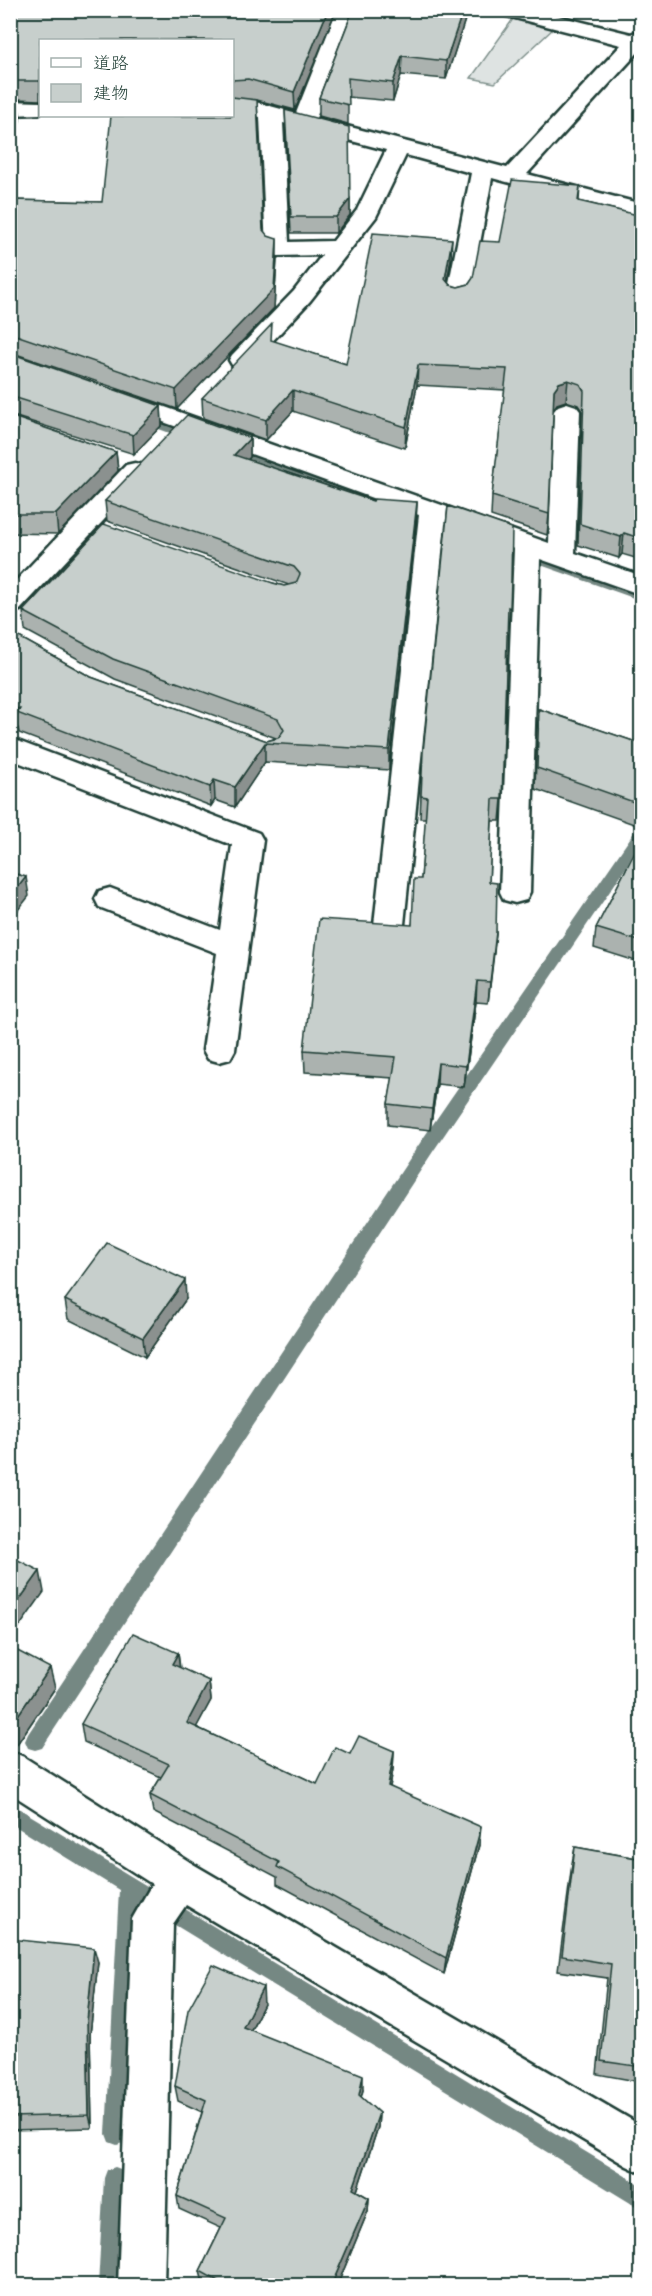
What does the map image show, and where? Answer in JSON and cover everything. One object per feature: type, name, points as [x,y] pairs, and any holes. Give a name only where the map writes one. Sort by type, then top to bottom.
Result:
[{"type":"street","points":[[304,121],[348,10]]},
{"type":"street","points":[[506,10],[639,39]]},
{"type":"street","points":[[512,176],[639,39]]},
{"type":"street","points":[[234,107],[248,107],[304,121],[642,211]]},
{"type":"street","points":[[10,108],[39,108]]},
{"type":"street","points":[[271,113],[278,249],[340,248]]},
{"type":"street","points":[[228,374],[302,296],[368,212],[399,146]]},
{"type":"street","points":[[458,298],[483,168]]},
{"type":"street","points":[[98,390],[642,585]]},
{"type":"street","points":[[10,604],[97,529],[144,455],[185,420],[204,400]]},
{"type":"street","points":[[562,557],[567,411]]},
{"type":"street","points":[[388,934],[433,510]]},
{"type":"street","points":[[515,892],[527,544]]},
{"type":"street","points":[[10,748],[248,840],[219,1050]]},
{"type":"street","points":[[110,899],[233,947]]},
{"type":"street","points":[[10,1770],[167,1897],[642,2151]]},
{"type":"street","points":[[141,2286],[167,1897]]},
{"type":"shaded area","points":[[513,19],[553,29],[495,83],[471,78]]},
{"type":"building","points":[[17,10],[164,10],[189,13],[197,10],[328,10],[294,92],[248,79],[234,80],[234,39],[39,39],[39,81],[10,81],[10,16],[14,16]]},
{"type":"building","points":[[353,10],[463,10],[446,61],[402,56],[393,83],[348,78],[349,105],[319,98]]},
{"type":"building","points":[[234,97],[257,100],[263,230],[268,236],[277,239],[274,289],[176,390],[10,333],[10,200],[102,202],[111,117],[234,117]]},
{"type":"building","points":[[10,98],[18,98],[10,161]]},
{"type":"building","points":[[285,110],[349,127],[350,199],[336,217],[291,217]]},
{"type":"building","points":[[512,180],[580,186],[578,201],[642,216],[640,223],[642,223],[642,539],[624,533],[621,537],[580,524],[584,391],[580,384],[568,380],[559,383],[554,390],[549,514],[492,496],[507,369],[418,365],[406,427],[293,390],[266,420],[202,398],[272,324],[271,340],[346,364],[373,233],[452,239],[445,279],[450,285],[458,287],[469,284],[473,278],[480,241],[500,242]]},
{"type":"building","points":[[10,353],[161,406],[133,435],[10,396]]},
{"type":"building","points":[[187,415],[250,438],[234,455],[373,501],[374,499],[417,502],[389,750],[265,743],[235,787],[214,780],[210,787],[17,713],[20,709],[10,707],[10,632],[91,677],[267,741],[278,738],[284,730],[278,719],[113,659],[23,611],[104,524],[273,583],[284,586],[296,583],[300,574],[294,567],[105,501]]},
{"type":"building","points":[[10,416],[116,452],[56,514],[10,514]]},
{"type":"building","points":[[448,506],[512,528],[511,580],[510,608],[508,607],[502,799],[493,799],[489,882],[497,883],[496,932],[490,982],[477,981],[466,1066],[438,1063],[432,1109],[388,1104],[396,1057],[304,1050],[319,919],[412,925],[414,879],[421,879],[427,797],[421,796],[423,752]]},
{"type":"building","points":[[539,709],[642,744],[642,805],[537,768]]},
{"type":"building","points":[[642,838],[642,942],[596,928]]},
{"type":"building","points":[[10,872],[26,877],[10,897]]},
{"type":"building","points":[[107,1243],[185,1280],[143,1338],[65,1300]]},
{"type":"building","points":[[10,1556],[40,1571],[10,1613]]},
{"type":"building","points":[[133,1633],[178,1653],[172,1664],[209,1681],[187,1723],[317,1784],[335,1747],[350,1754],[359,1736],[394,1751],[388,1786],[481,1827],[446,1958],[277,1867],[279,1862],[150,1795],[169,1764],[81,1724]]},
{"type":"building","points":[[10,1647],[50,1668],[10,1727]]},
{"type":"building","points":[[575,1847],[642,1859],[642,2067],[601,2061],[611,1964],[562,1956]]},
{"type":"building","points":[[10,1939],[94,1948],[87,2021],[89,2115],[10,2117]]},
{"type":"building","points":[[213,1965],[263,1987],[243,2027],[363,2075],[359,2095],[379,2113],[353,2189],[369,2198],[331,2286],[227,2286],[200,2271],[226,2218],[177,2196],[206,2100],[175,2086],[188,2010]]},
{"type":"waterway","points":[[141,418],[193,437]]},
{"type":"waterway","points":[[231,450],[393,508]]},
{"type":"waterway","points":[[540,560],[642,597]]},
{"type":"waterway","points":[[35,1741],[428,1145],[642,832]]},
{"type":"waterway","points":[[10,1812],[130,1885]]},
{"type":"waterway","points":[[117,2134],[130,1885]]},
{"type":"waterway","points":[[130,1885],[642,2199]]},
{"type":"waterway","points":[[109,2286],[115,2178]]}]
